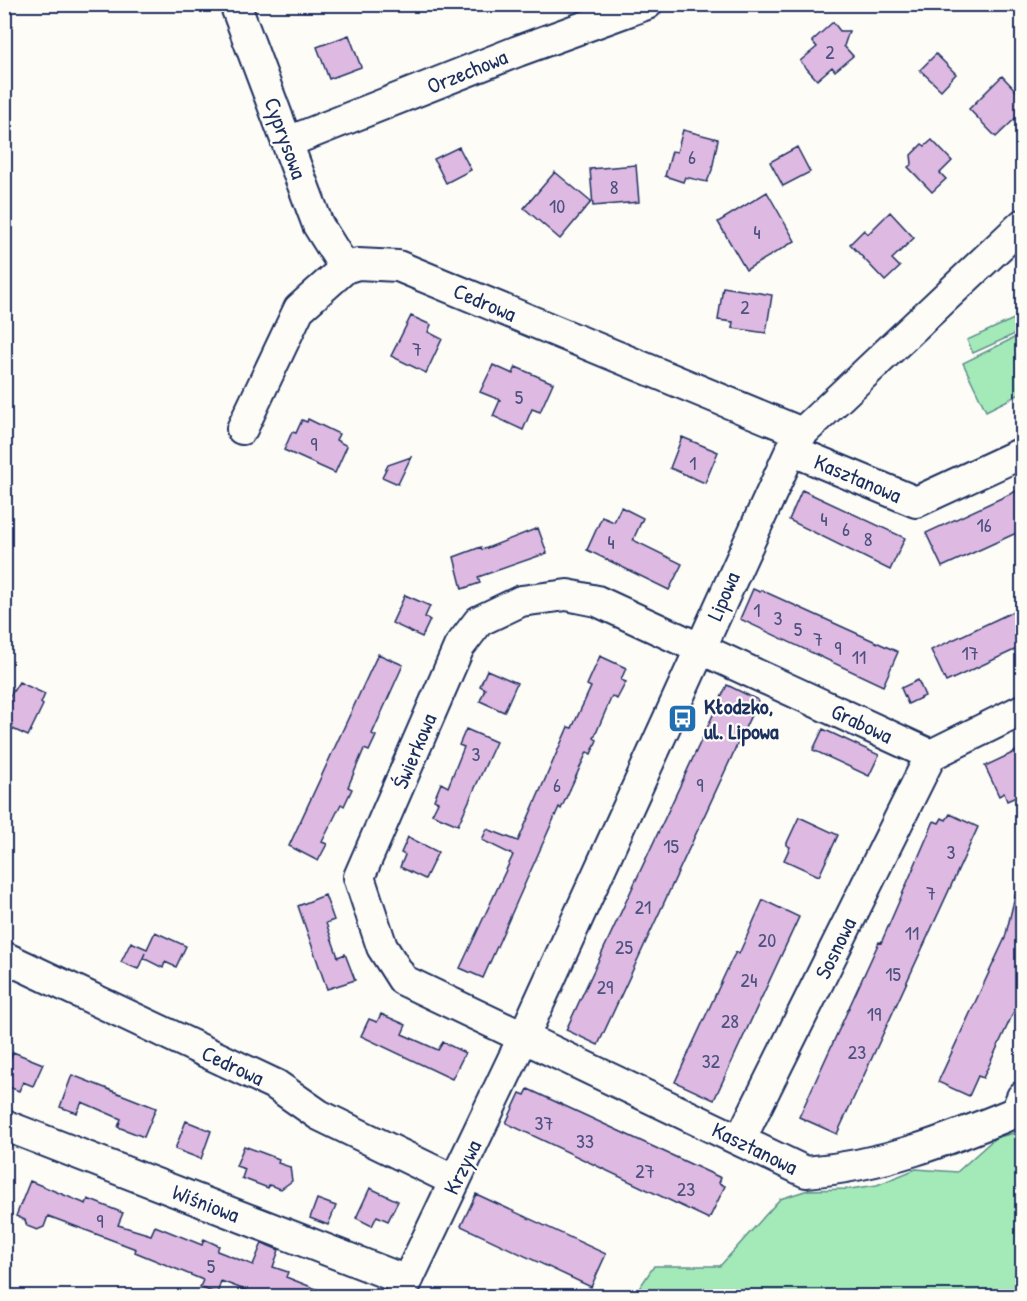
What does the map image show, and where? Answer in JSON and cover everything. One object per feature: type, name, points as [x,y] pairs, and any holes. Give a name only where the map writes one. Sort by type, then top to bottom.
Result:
[{"type":"street","name":"Cyprysowa","points":[[235,4],[318,225],[345,268]]},
{"type":"street","name":"Orzechowa","points":[[288,142],[518,51],[625,15],[647,4]]},
{"type":"street","name":"Lipowa","points":[[523,1038],[796,441],[1023,225]]},
{"type":"street","name":"Cedrowa","points":[[345,268],[358,264],[398,266],[796,441]]},
{"type":"street","points":[[242,429],[299,309],[345,268]]},
{"type":"street","name":"Kasztanowa","points":[[796,441],[916,502],[1023,453]]},
{"type":"street","name":"Świerkowa","points":[[523,1038],[403,980],[382,947],[359,877],[459,647],[479,621],[520,601],[567,595],[597,601],[701,649]]},
{"type":"street","name":"Grabowa","points":[[701,649],[931,755]]},
{"type":"street","points":[[931,755],[1023,710]]},
{"type":"street","name":"Sosnowa","points":[[740,1140],[931,755]]},
{"type":"street","name":"Cedrowa","points":[[4,957],[276,1086],[319,1115],[455,1181]]},
{"type":"street","name":"Kasztanowa","points":[[523,1038],[806,1172],[848,1169],[935,1146],[1016,1112],[1023,1097]]},
{"type":"street","name":"Krzywa","points":[[403,1289],[523,1038]]},
{"type":"street","name":"Wiśniowa","points":[[4,1125],[403,1289]]},
{"type":"green space","points":[[1016,318],[1022,331],[973,353],[967,340]]},
{"type":"green space","points":[[1022,334],[1022,393],[986,411],[963,363]]},
{"type":"green space","points":[[1022,1131],[1022,1296],[634,1296],[654,1266],[720,1266],[780,1199],[808,1190],[850,1189],[877,1185],[916,1169],[957,1172],[995,1138]]},
{"type":"building","points":[[833,22],[840,31],[849,31],[844,46],[853,56],[835,71],[832,67],[817,80],[800,61],[817,47],[812,41]]},
{"type":"building","points":[[349,35],[361,67],[329,79],[317,47]]},
{"type":"building","points":[[936,54],[956,74],[941,90],[920,70]]},
{"type":"building","points":[[1002,76],[1023,98],[1023,111],[996,137],[969,109]]},
{"type":"building","points":[[683,130],[718,139],[712,170],[707,182],[685,177],[683,182],[665,176],[672,151],[677,152]]},
{"type":"building","points":[[932,140],[952,161],[940,173],[946,179],[932,192],[908,167],[912,164],[911,155],[922,144],[925,146]]},
{"type":"building","points":[[459,147],[471,170],[446,183],[434,159]]},
{"type":"building","points":[[797,147],[810,172],[783,186],[770,162]]},
{"type":"building","points":[[636,165],[639,202],[593,206],[590,169]]},
{"type":"building","points":[[555,172],[591,202],[560,239],[524,208]]},
{"type":"building","points":[[767,192],[795,241],[746,270],[718,222]]},
{"type":"building","points":[[890,212],[914,238],[892,259],[900,267],[885,281],[850,244],[864,230],[868,234]]},
{"type":"building","points":[[723,287],[772,295],[766,333],[732,328],[733,322],[718,320]]},
{"type":"building","points":[[411,316],[431,325],[428,332],[442,339],[426,373],[391,356]]},
{"type":"building","points":[[493,365],[513,374],[516,367],[553,383],[540,412],[532,409],[523,430],[493,416],[500,400],[480,392]]},
{"type":"building","points":[[308,419],[339,434],[336,440],[347,446],[335,473],[284,450],[292,432],[296,433],[302,420],[307,422]]},
{"type":"building","points":[[682,437],[718,452],[705,483],[670,468]]},
{"type":"building","points":[[411,457],[398,484],[382,477],[388,465]]},
{"type":"building","points":[[1023,488],[1023,530],[942,567],[926,533]]},
{"type":"building","points":[[802,490],[905,538],[890,570],[789,520]]},
{"type":"building","points":[[621,507],[643,518],[633,540],[682,564],[669,590],[587,550],[602,517],[614,522]]},
{"type":"building","points":[[538,528],[547,553],[478,577],[480,583],[462,589],[454,557],[481,547],[482,550]]},
{"type":"building","points":[[753,589],[760,592],[761,590],[898,652],[883,686],[740,619]]},
{"type":"building","points":[[405,595],[430,606],[425,617],[430,620],[422,637],[392,623]]},
{"type":"building","points":[[1023,607],[1023,646],[946,682],[931,650]]},
{"type":"building","points":[[378,654],[403,665],[372,734],[376,736],[369,751],[364,749],[348,787],[352,789],[344,806],[341,804],[322,842],[327,844],[318,861],[289,846]]},
{"type":"building","points":[[600,656],[626,668],[621,680],[626,682],[617,699],[612,696],[594,738],[597,740],[591,754],[587,752],[561,809],[559,807],[483,978],[460,968],[513,855],[482,840],[487,829],[518,841],[568,727],[572,728],[591,687],[587,685]]},
{"type":"building","points":[[487,670],[517,683],[504,712],[480,701],[485,689],[480,686]]},
{"type":"building","points":[[918,680],[925,696],[908,704],[901,688]]},
{"type":"building","points":[[19,682],[45,694],[41,703],[43,705],[28,736],[4,725],[4,705]]},
{"type":"building","points":[[727,685],[758,700],[598,1045],[566,1030]]},
{"type":"building","points":[[466,729],[496,742],[458,825],[432,814],[438,802],[434,800],[441,783],[448,787],[464,747],[459,745]]},
{"type":"building","points":[[823,729],[879,755],[869,776],[813,750]]},
{"type":"building","points":[[1023,748],[1023,794],[1007,801],[1004,793],[999,796],[985,766]]},
{"type":"building","points":[[950,814],[978,827],[837,1134],[799,1117],[879,942],[881,943],[934,821],[939,823],[942,818],[946,820]]},
{"type":"building","points":[[799,817],[838,835],[819,876],[784,860],[790,847],[786,845]]},
{"type":"building","points":[[408,837],[438,852],[425,879],[400,867],[405,855],[401,853]]},
{"type":"building","points":[[1016,892],[1023,892],[1023,992],[983,1078],[978,1076],[969,1096],[938,1082],[1005,938]]},
{"type":"building","points":[[325,895],[334,920],[326,923],[338,957],[345,954],[355,980],[327,989],[298,906]]},
{"type":"building","points":[[763,900],[799,917],[714,1100],[675,1082],[732,959],[736,952],[739,954]]},
{"type":"building","points":[[155,932],[186,946],[176,967],[165,962],[163,968],[143,958],[145,953],[138,969],[121,962],[131,942],[147,949]]},
{"type":"building","points":[[381,1014],[406,1025],[402,1034],[438,1050],[443,1042],[465,1053],[452,1079],[361,1036],[369,1019],[377,1022]]},
{"type":"building","points":[[13,1052],[43,1064],[33,1086],[23,1082],[19,1091],[4,1085],[4,1074]]},
{"type":"building","points":[[72,1075],[156,1108],[144,1137],[118,1127],[121,1119],[82,1102],[77,1113],[60,1107]]},
{"type":"building","points":[[528,1089],[721,1178],[719,1183],[725,1186],[709,1219],[506,1123],[520,1093],[525,1095]]},
{"type":"building","points":[[186,1121],[211,1131],[201,1159],[175,1149]]},
{"type":"building","points":[[244,1146],[279,1159],[278,1163],[290,1167],[292,1181],[281,1189],[269,1185],[268,1188],[242,1178],[245,1169],[236,1166]]},
{"type":"building","points":[[30,1181],[86,1204],[88,1199],[123,1213],[118,1225],[151,1235],[155,1226],[202,1245],[204,1239],[219,1246],[217,1251],[253,1265],[262,1243],[279,1250],[273,1267],[288,1272],[286,1277],[334,1296],[261,1296],[221,1281],[217,1294],[200,1287],[203,1280],[135,1252],[136,1249],[48,1216],[44,1227],[37,1230],[27,1226],[25,1220],[16,1216]]},
{"type":"building","points":[[370,1188],[398,1201],[388,1221],[377,1216],[372,1226],[356,1218]]},
{"type":"building","points":[[476,1194],[606,1254],[591,1287],[461,1226]]},
{"type":"building","points":[[317,1199],[336,1206],[328,1225],[310,1218]]},
{"type":"place","name":"Kłodzko, ul. Lipowa","points":[[683,719]]}]
